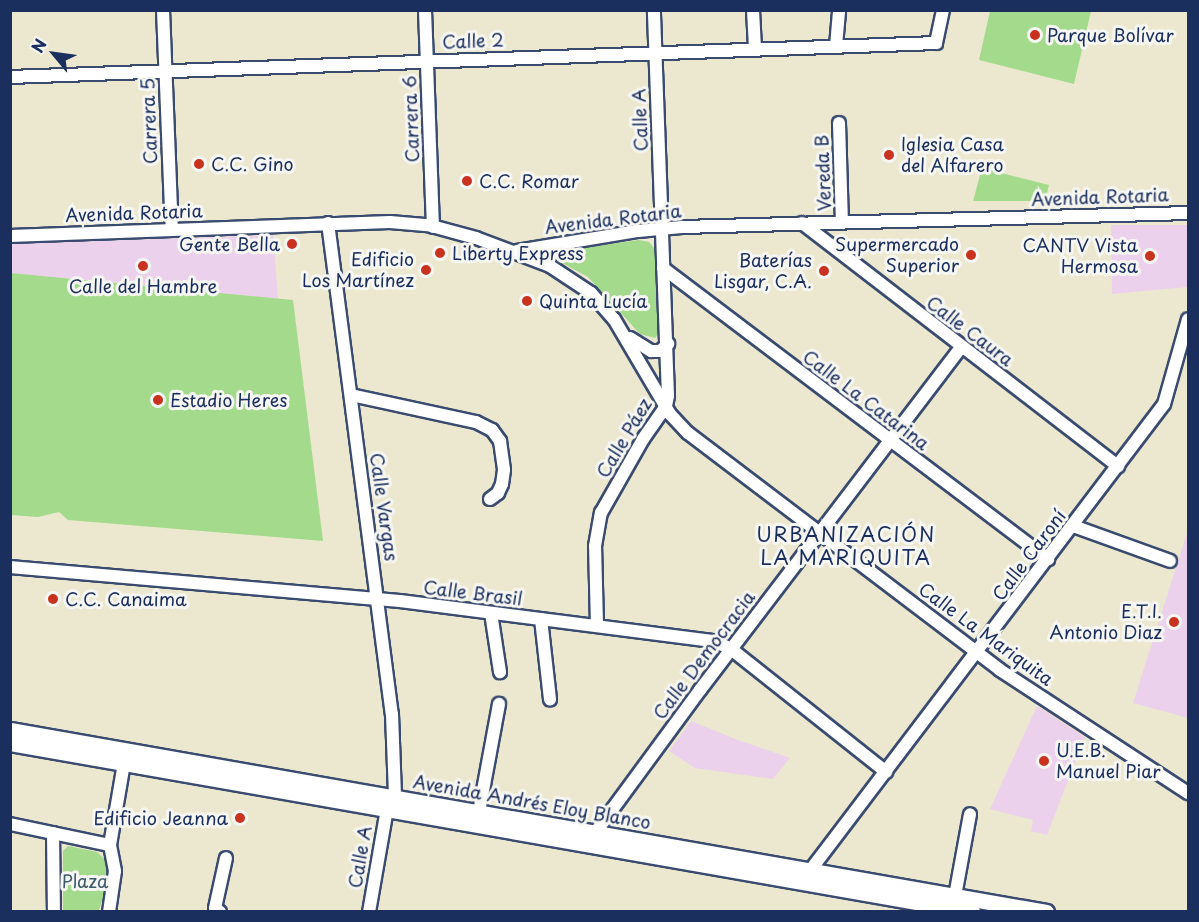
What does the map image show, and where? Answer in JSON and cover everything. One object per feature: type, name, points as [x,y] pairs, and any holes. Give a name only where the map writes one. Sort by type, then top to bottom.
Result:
[{"type":"street","name":"Carrera 5","points":[[163,10],[171,230]]},
{"type":"street","name":"Carrera 6","points":[[425,10],[434,227]]},
{"type":"street","name":"Calle A","points":[[654,10],[661,229]]},
{"type":"street","points":[[753,10],[755,49]]},
{"type":"street","points":[[836,46],[839,10]]},
{"type":"street","name":"Calle 2","points":[[10,77],[936,43],[943,10]]},
{"type":"street","name":"Vereda B","points":[[839,123],[842,222]]},
{"type":"street","name":"Avenida Rotaria","points":[[10,236],[390,222],[434,227],[515,251],[661,229],[1188,213]]},
{"type":"street","name":"Calle Vargas","points":[[328,223],[379,599],[392,714],[391,803]]},
{"type":"street","name":"Calle Caura","points":[[802,223],[1118,466]]},
{"type":"street","name":"Calle Páez","points":[[597,626],[595,546],[601,513],[632,458],[666,406],[669,390],[661,229]]},
{"type":"street","name":"Calle La Mariquita","points":[[515,251],[550,266],[578,282],[604,307],[624,333],[666,406],[688,433],[977,653],[1188,793]]},
{"type":"street","name":"Calle La Catarina","points":[[663,268],[1048,559]]},
{"type":"street","name":"Calle Caroní","points":[[806,876],[1164,404],[1188,319]]},
{"type":"street","points":[[624,333],[651,351],[660,351],[668,344]]},
{"type":"street","name":"Calle Democracia","points":[[591,838],[819,532],[961,347]]},
{"type":"street","points":[[351,395],[476,422],[492,430],[502,450],[504,478],[498,493],[490,500]]},
{"type":"street","points":[[1073,526],[1170,561]]},
{"type":"street","name":"Calle Brasil","points":[[10,567],[379,599],[714,641],[731,649],[886,772]]},
{"type":"street","points":[[491,613],[500,672]]},
{"type":"street","points":[[541,620],[550,699]]},
{"type":"street","points":[[479,812],[499,704]]},
{"type":"street","name":"Avenida Andrés Eloy Blanco","points":[[10,730],[391,803],[806,876],[972,912]]},
{"type":"street","name":"Avenida Andrés Eloy Blanco","points":[[10,743],[124,763],[391,803],[479,812],[591,838]]},
{"type":"street","points":[[109,912],[115,871],[110,845],[124,763]]},
{"type":"street","name":"Calle A","points":[[369,912],[391,803]]},
{"type":"street","points":[[955,896],[970,814]]},
{"type":"street","points":[[10,824],[110,845]]},
{"type":"street","points":[[53,833],[54,912]]},
{"type":"street","points":[[220,912],[215,908],[226,858]]},
{"type":"street","name":"Avenida Andrés Eloy Blanco","points":[[806,876],[955,896],[1046,912]]},
{"type":"shaded area","name":"CANTV Vista Hermosa","points":[[1111,225],[1188,225],[1188,287],[1112,294]]},
{"type":"shaded area","name":"Calle del Hambre","points":[[273,235],[278,299],[11,273],[10,244]]},
{"type":"shaded area","name":"E.T.I. Antonio Diaz","points":[[1188,530],[1188,718],[1133,703]]},
{"type":"shaded area","name":"U.E.B. Manuel Piar","points":[[1037,706],[1085,737],[1047,835],[1031,831],[1033,820],[990,809]]},
{"type":"shaded area","points":[[691,721],[790,758],[773,779],[695,768],[669,751]]},
{"type":"green space","name":"Parque Bolívar","points":[[990,11],[1091,11],[1074,84],[979,60]]},
{"type":"green space","points":[[982,168],[1049,185],[1045,201],[973,201]]},
{"type":"green space","points":[[639,240],[649,242],[655,249],[658,334],[655,338],[640,334],[588,277],[553,258],[555,252]]},
{"type":"green space","name":"Estadio Heres","points":[[11,273],[293,300],[323,541],[68,520],[59,512],[38,517],[11,515]]},
{"type":"green space","name":"Plaza","points":[[68,846],[97,852],[108,862],[106,891],[98,912],[63,912],[63,851]]},
{"type":"place","name":"Parque Bolívar","points":[[1035,35]]},
{"type":"place","name":"Iglesia Casa del Alfarero","points":[[889,155]]},
{"type":"place","name":"C.C. Gino","points":[[199,164]]},
{"type":"place","name":"C.C. Romar","points":[[467,181]]},
{"type":"place","name":"Gente Bella","points":[[292,244]]},
{"type":"place","name":"Liberty Express","points":[[440,253]]},
{"type":"place","name":"Supermercado Superior","points":[[971,255]]},
{"type":"place","name":"CANTV Vista Hermosa","points":[[1150,256]]},
{"type":"place","name":"Calle del Hambre","points":[[143,266]]},
{"type":"place","name":"Edificio Los Martínez","points":[[426,270]]},
{"type":"place","name":"Baterías Lisgar, C.A.","points":[[824,271]]},
{"type":"place","name":"Quinta Lucía","points":[[527,301]]},
{"type":"place","name":"Estadio Heres","points":[[158,400]]},
{"type":"place","name":"C.C. Canaima","points":[[53,599]]},
{"type":"place","name":"E.T.I. Antonio Diaz","points":[[1174,622]]},
{"type":"place","name":"U.E.B. Manuel Piar","points":[[1044,761]]},
{"type":"place","name":"Edificio Jeanna","points":[[240,818]]},
{"type":"district","name":"URBANIZACIÓN LA MARIQUITA","points":[[846,546]]}]
